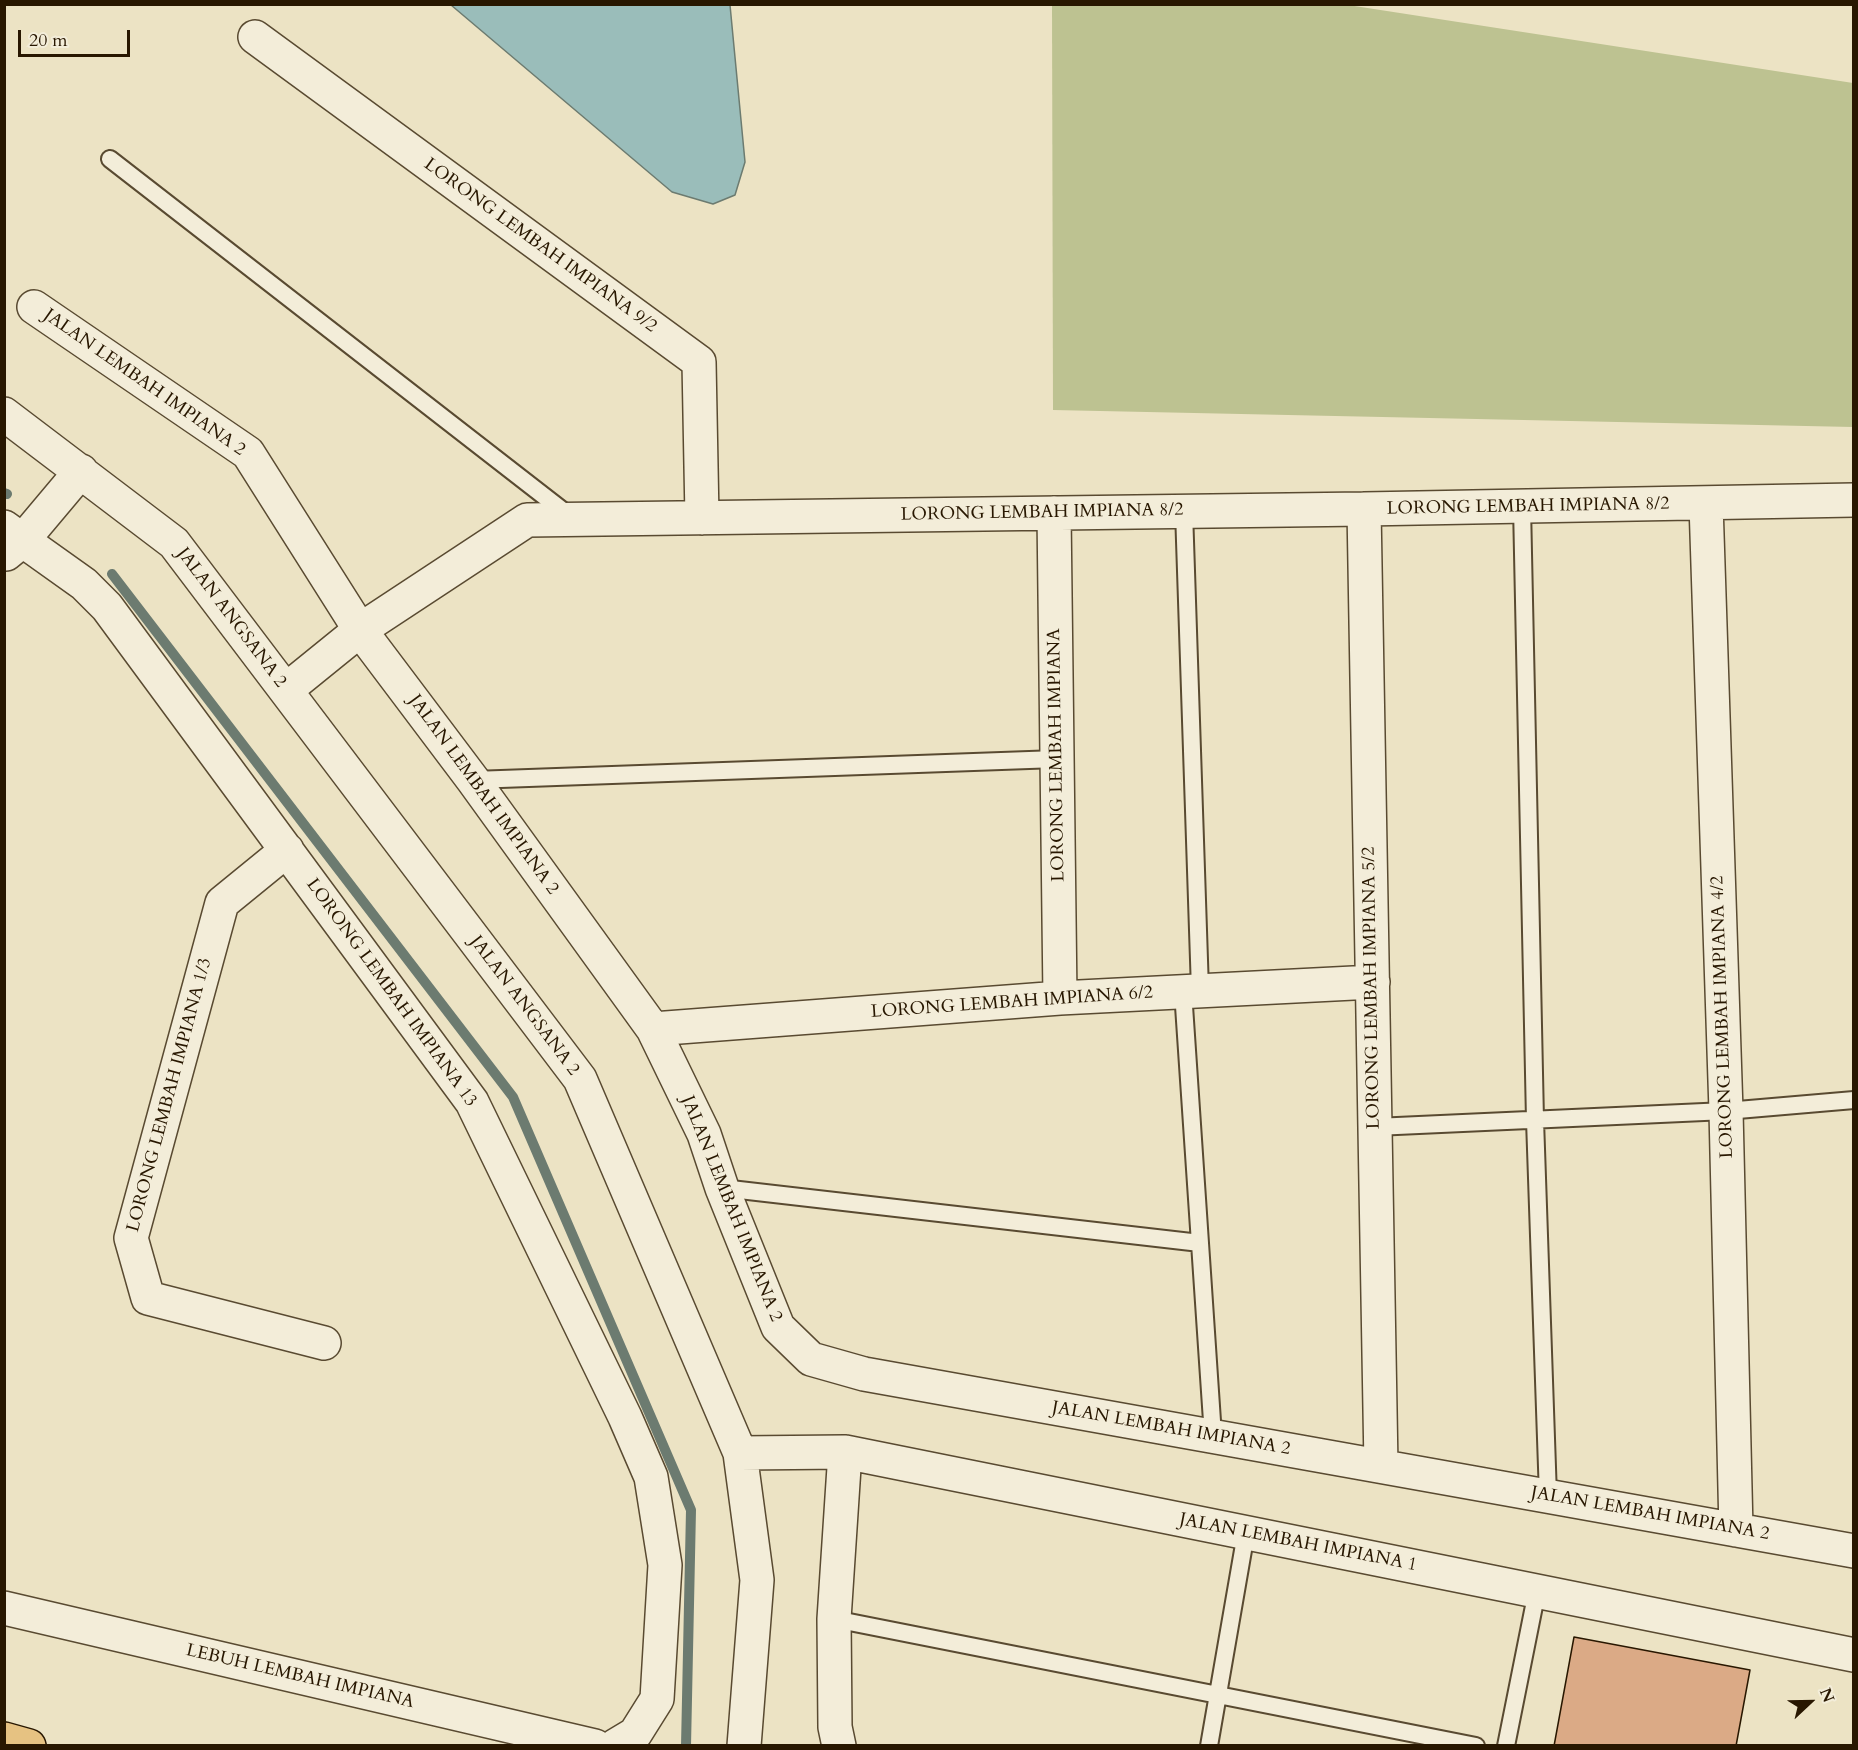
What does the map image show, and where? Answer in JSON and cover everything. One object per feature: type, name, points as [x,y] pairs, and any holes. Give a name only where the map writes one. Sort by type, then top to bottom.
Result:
[{"type":"main road","points":[[4,1739],[29,1746]]},
{"type":"street","name":"LORONG LEMBAH IMPIANA 9/2","points":[[255,37],[699,362],[702,518]]},
{"type":"street","name":"JALAN LEMBAH IMPIANA 2","points":[[34,307],[248,453],[360,630],[473,780],[653,1029],[704,1134],[722,1188],[778,1327],[811,1359],[864,1374],[1854,1551]]},
{"type":"street","name":"JALAN ANGSANA 2","points":[[4,414],[174,543],[580,1079],[740,1453],[757,1580],[744,1746]]},
{"type":"street","points":[[11,541],[81,471]]},
{"type":"street","name":"LORONG LEMBAH IMPIANA 8/2","points":[[286,690],[360,630],[527,520],[1522,507],[1854,500]]},
{"type":"street","name":"LORONG LEMBAH IMPIANA 4/2","points":[[1706,504],[1726,1112],[1736,1530]]},
{"type":"street","name":"LORONG LEMBAH IMPIANA 5/2","points":[[1364,509],[1380,1466]]},
{"type":"street","name":"LORONG LEMBAH IMPIANA","points":[[1054,513],[1060,998]]},
{"type":"street","name":"LORONG LEMBAH IMPIANA 13","points":[[11,541],[84,584],[107,607],[472,1102],[625,1417],[651,1477],[665,1565],[657,1699],[635,1734],[615,1746]]},
{"type":"street","name":"LORONG LEMBAH IMPIANA 1/3","points":[[288,850],[222,903],[131,1238],[148,1298],[324,1343]]},
{"type":"street","name":"LORONG LEMBAH IMPIANA 6/2","points":[[653,1029],[1060,998],[1373,982]]},
{"type":"street","points":[[839,1746],[835,1727],[834,1619],[845,1452]]},
{"type":"street","name":"JALAN LEMBAH IMPIANA 1","points":[[740,1453],[845,1452],[1854,1655]]},
{"type":"street","name":"LEBUH LEMBAH IMPIANA","points":[[4,1608],[595,1746]]},
{"type":"lane","points":[[110,159],[575,519]]},
{"type":"lane","points":[[1522,507],[1535,1120],[1548,1496]]},
{"type":"lane","points":[[1184,511],[1191,991],[1200,1243],[1214,1436]]},
{"type":"lane","points":[[473,780],[1057,759]]},
{"type":"lane","points":[[1375,1127],[1726,1112],[1854,1100]]},
{"type":"lane","points":[[722,1188],[1200,1243]]},
{"type":"lane","points":[[1209,1746],[1246,1533]]},
{"type":"lane","points":[[1506,1746],[1537,1591]]},
{"type":"lane","points":[[834,1619],[1476,1746]]},
{"type":"green space","points":[[1052,5],[1348,5],[1853,83],[1853,427],[1053,410]]},
{"type":"water","points":[[451,5],[730,5],[745,162],[735,195],[713,204],[672,192]]},
{"type":"building","points":[[1574,1637],[1750,1670],[1736,1746],[1554,1746]]},
{"type":"waterway","points":[[112,574],[513,1097],[691,1510],[686,1746]]}]
